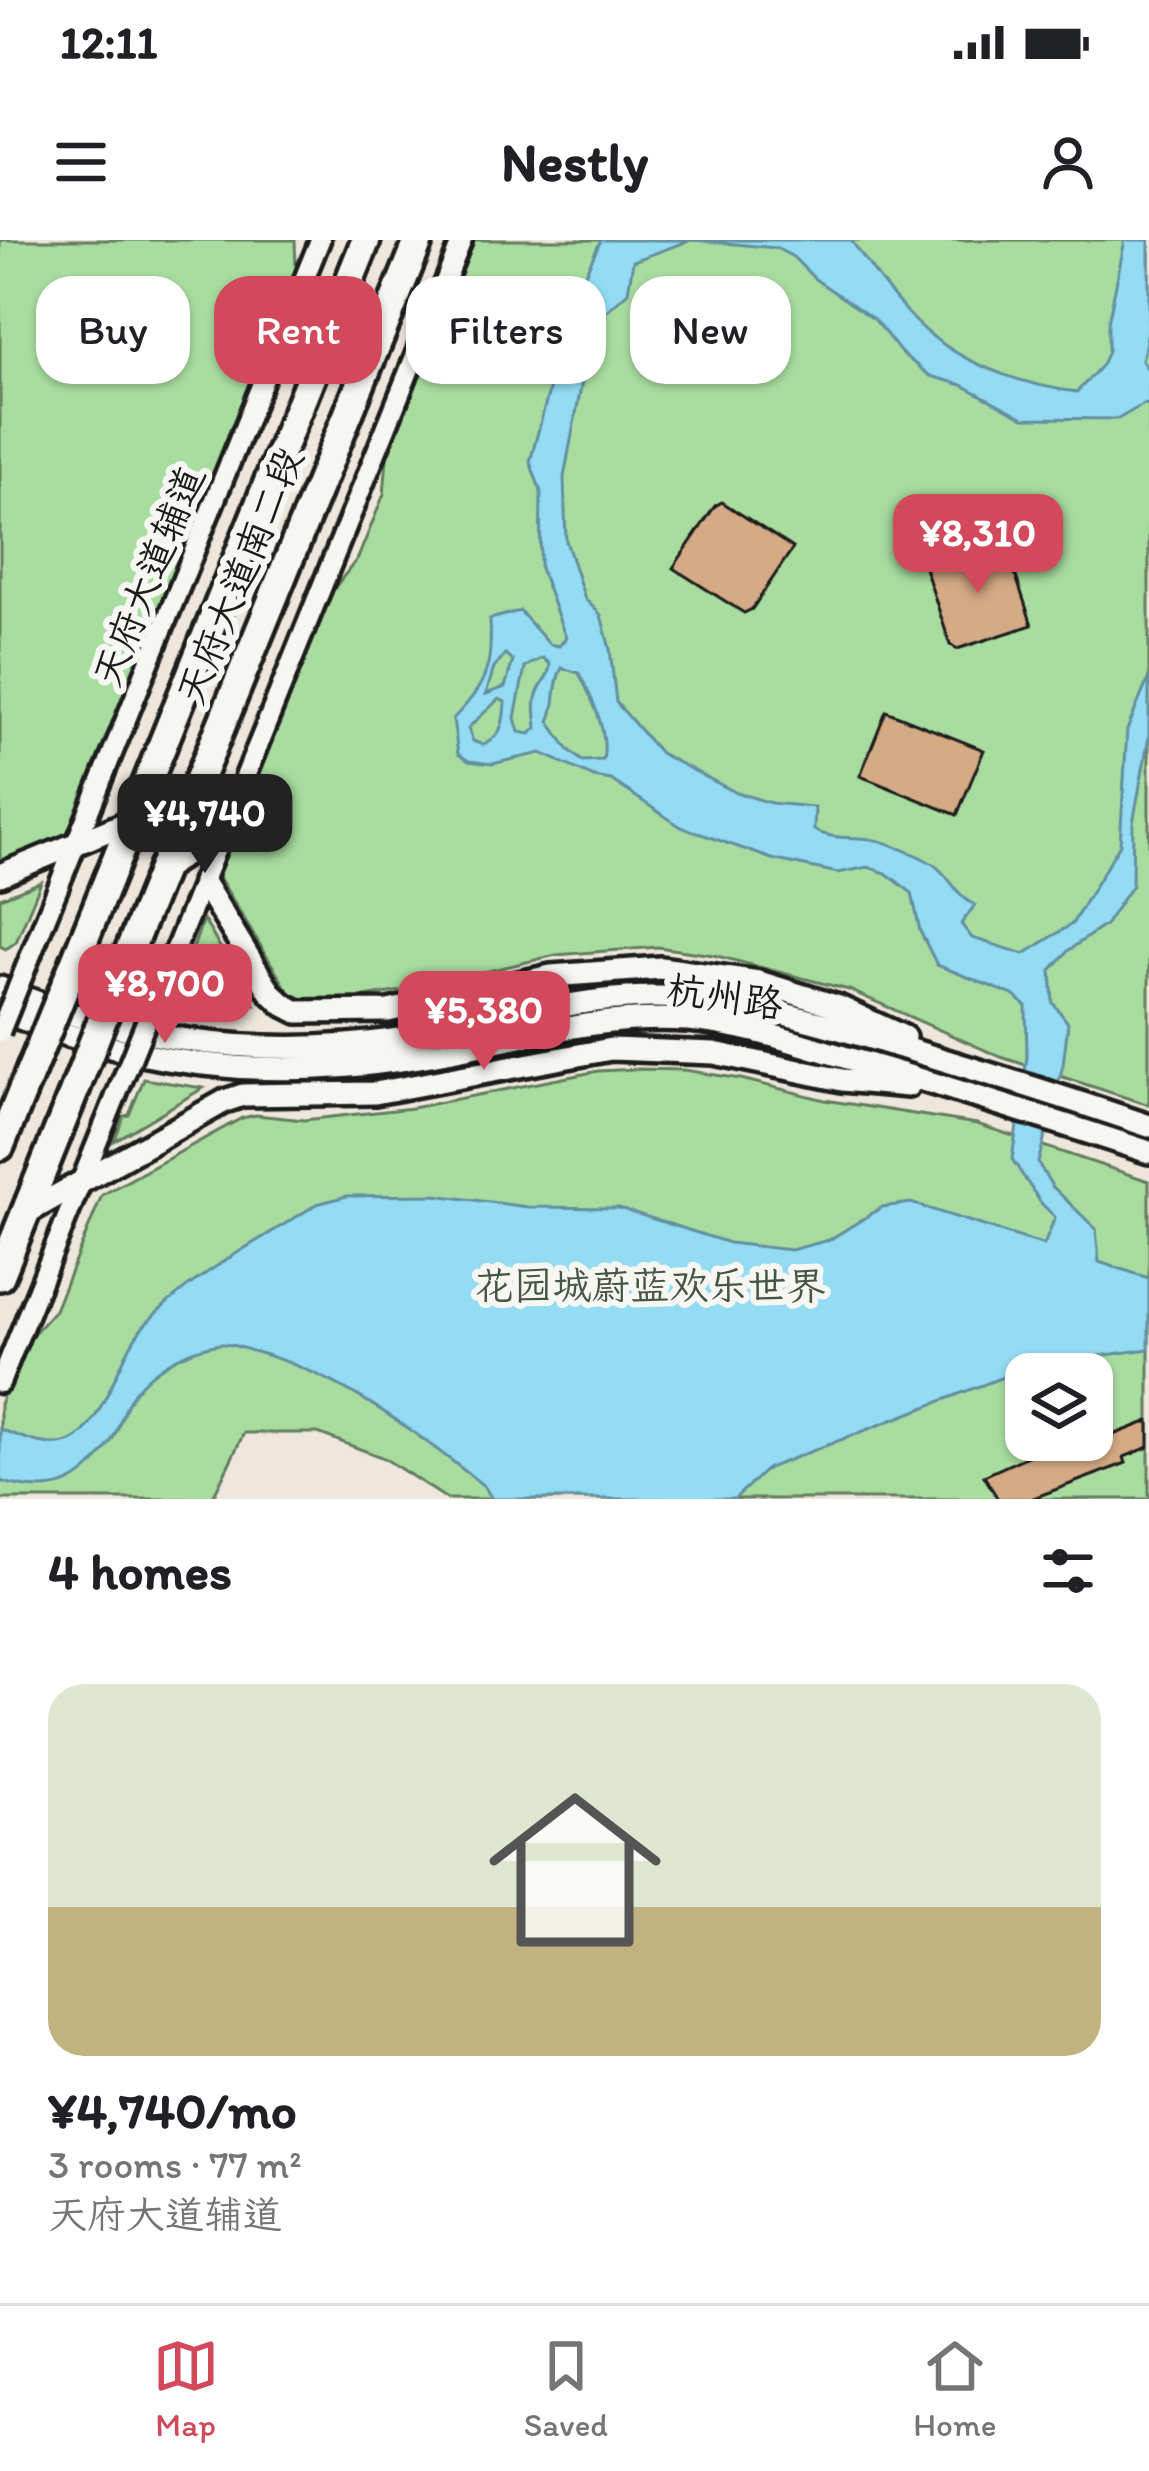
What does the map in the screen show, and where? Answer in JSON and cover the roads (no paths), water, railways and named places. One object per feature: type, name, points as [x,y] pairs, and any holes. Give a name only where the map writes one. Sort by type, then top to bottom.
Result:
[{"type":"highway","name":"天府大道南二段","points":[[0,1146],[366,240]]},
{"type":"highway","name":"天府大道南二段","points":[[0,1276],[158,874],[419,240]]},
{"type":"main road","points":[[0,875],[131,821]]},
{"type":"main road","points":[[203,882],[270,992],[298,1012],[388,1011],[551,976],[606,969],[677,969],[810,996],[964,1066]]},
{"type":"main road","name":"杭州路","points":[[0,988],[70,1015],[138,1033],[230,1047],[401,1039],[584,1002],[646,997],[717,1000],[827,1024],[1149,1126]]},
{"type":"main road","name":"杭州路","points":[[0,1010],[100,1046],[225,1069],[342,1068],[581,1022],[687,1021],[761,1033],[960,1090],[1149,1152]]},
{"type":"main road","points":[[28,1212],[243,1095],[361,1095],[611,1049],[714,1053],[842,1080],[960,1090]]},
{"type":"street","name":"天府大道辅道","points":[[0,1032],[320,240]]},
{"type":"street","points":[[0,1383],[462,240]]},
{"type":"street","points":[[158,874],[223,833]]},
{"type":"water","points":[[601,240],[691,240],[633,261],[628,292],[606,311],[606,276],[584,276]]},
{"type":"water","points":[[693,240],[851,240],[902,306],[952,350],[1004,375],[1077,392],[1102,365],[1108,351],[1108,323],[1125,240],[1149,240],[1149,326],[1142,361],[1149,371],[1149,405],[1118,419],[1024,418],[962,385],[930,376],[901,353],[875,320],[815,279],[793,257],[776,248]]},
{"type":"water","points":[[551,384],[582,384],[564,477],[566,541],[585,599],[601,615],[616,702],[660,753],[735,792],[771,803],[815,807],[814,830],[823,834],[880,841],[936,866],[975,905],[961,924],[972,938],[1024,954],[1072,924],[1120,844],[1127,730],[1149,677],[1149,737],[1133,823],[1132,885],[1105,925],[1069,950],[1051,970],[1053,1003],[1068,1023],[1063,1065],[1038,1163],[1052,1186],[1096,1229],[1099,1262],[1149,1278],[1149,1349],[1113,1354],[1005,1353],[1005,1376],[768,1468],[734,1499],[492,1499],[484,1486],[431,1445],[348,1390],[288,1362],[220,1344],[184,1355],[151,1375],[130,1399],[110,1443],[75,1479],[49,1488],[0,1481],[0,1429],[44,1443],[71,1441],[92,1421],[135,1338],[162,1308],[204,1275],[317,1204],[347,1196],[435,1195],[528,1207],[619,1208],[729,1243],[791,1250],[829,1240],[882,1207],[911,1203],[1044,1245],[1055,1217],[1012,1159],[1027,1057],[1026,1006],[1013,995],[937,965],[920,931],[912,893],[886,873],[868,867],[838,873],[772,859],[681,827],[611,780],[541,753],[492,764],[469,761],[458,754],[453,719],[485,674],[490,619],[520,611],[549,644],[559,646],[566,638],[540,568],[541,492],[530,462]],"holes":[[[505,654],[513,661],[505,687],[486,694],[494,668]],[[543,658],[550,664],[536,699],[537,728],[530,734],[519,732],[515,718],[525,667]],[[562,668],[579,673],[594,704],[603,760],[582,761],[549,721]],[[499,699],[505,702],[501,728],[483,745],[473,741],[468,728]]]},
{"type":"park label","name":"花园城蔚蓝欢乐世界","points":[[650,1285]]}]
